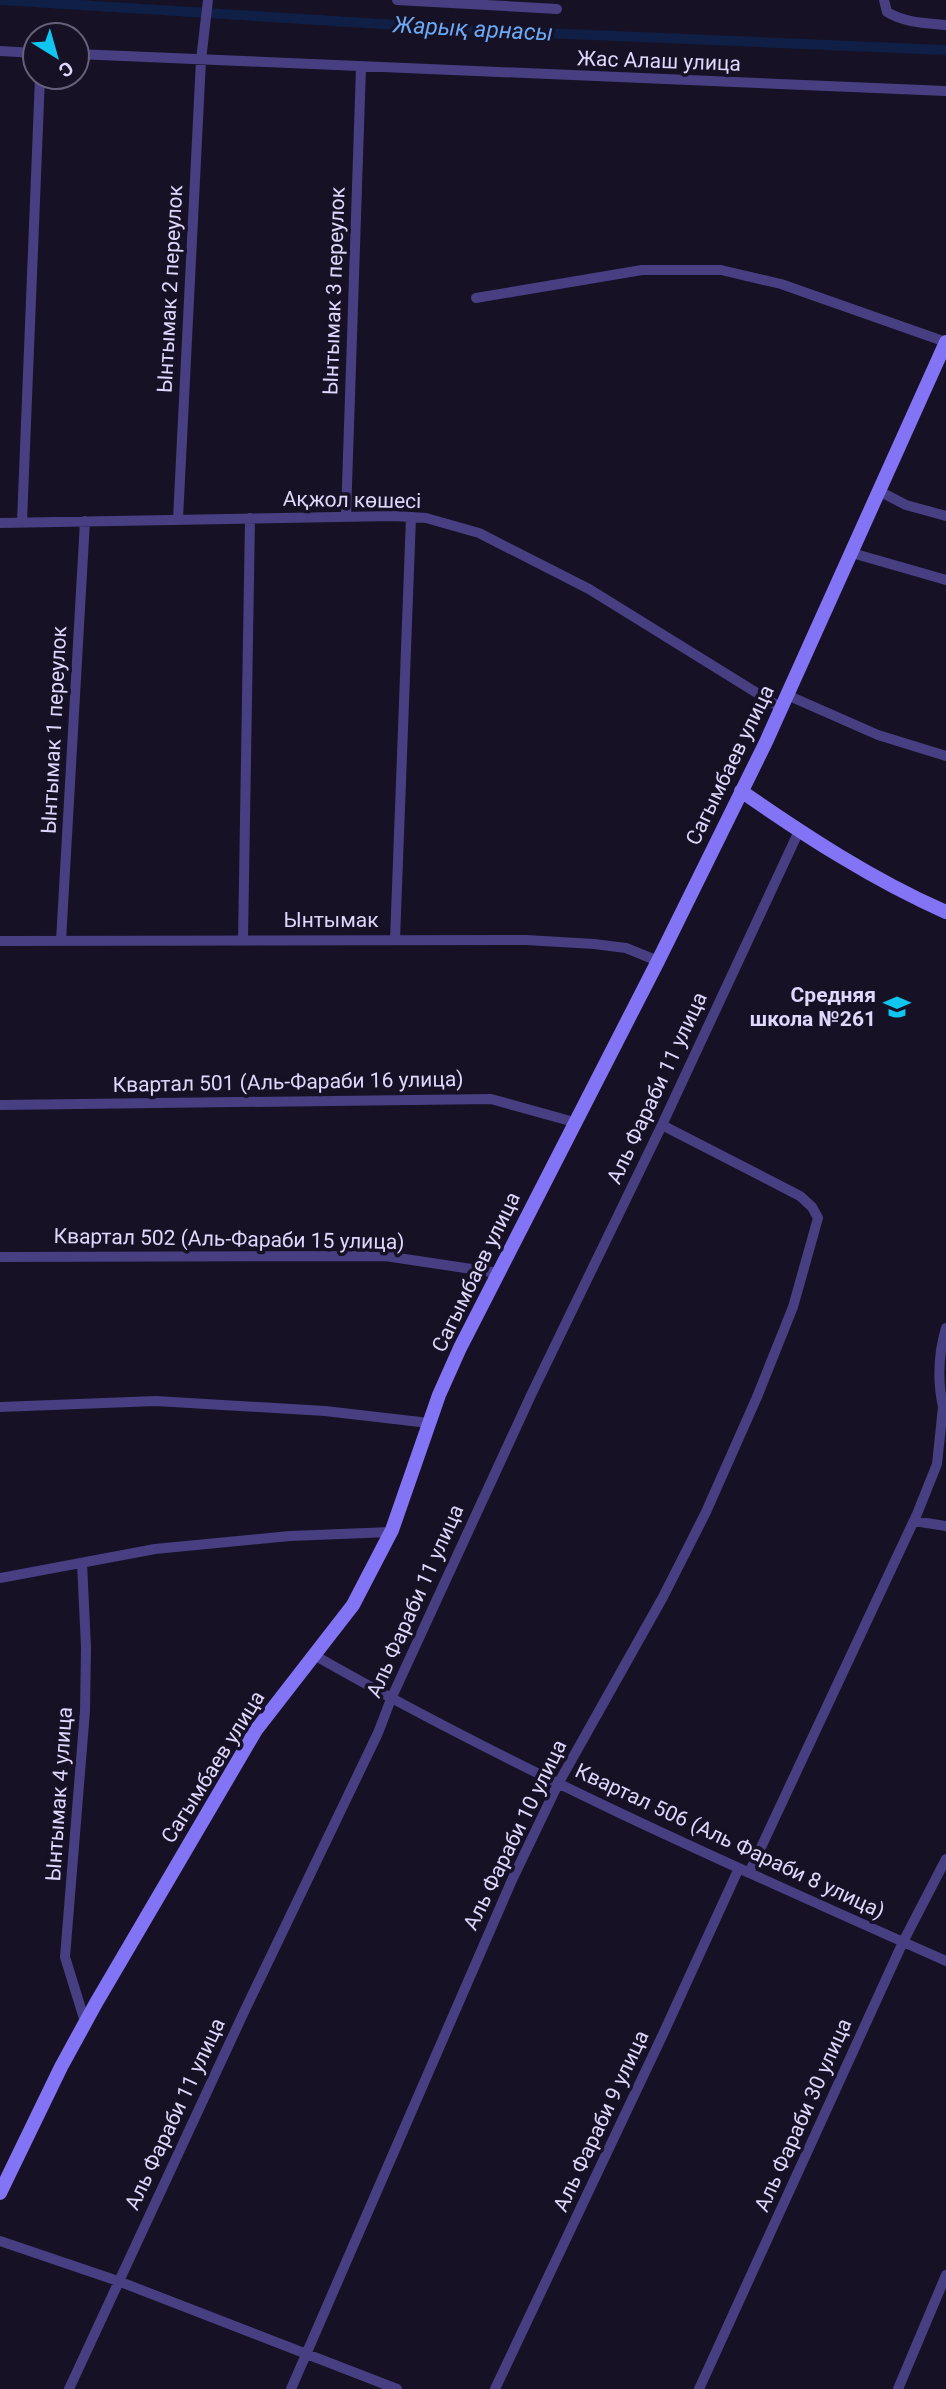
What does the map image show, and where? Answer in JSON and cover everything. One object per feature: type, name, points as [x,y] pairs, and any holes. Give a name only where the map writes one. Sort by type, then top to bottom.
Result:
[{"type":"street","points":[[397,0],[557,9]]},
{"type":"street","name":"Ынтымак 2 переулок","points":[[178,519],[201,60],[208,3]]},
{"type":"street","points":[[884,3],[887,12],[900,18],[946,25]]},
{"type":"street","points":[[0,51],[21,52]]},
{"type":"street","name":"Жас Алаш улица","points":[[91,55],[946,91]]},
{"type":"street","name":"Ынтымак 3 переулок","points":[[346,516],[361,67]]},
{"type":"street","points":[[22,522],[39,91]]},
{"type":"street","points":[[476,298],[642,270],[721,270],[781,284],[946,342]]},
{"type":"street","name":"Сагымбаев улица","points":[[0,2193],[61,2067],[256,1730],[353,1605],[391,1532],[429,1423],[455,1360],[658,961],[741,791],[852,553],[946,342]]},
{"type":"street","points":[[879,491],[906,505],[946,516]]},
{"type":"street","name":"Ақжол көшесі","points":[[0,523],[346,516],[426,518],[479,533],[589,589],[784,701],[946,756]]},
{"type":"street","points":[[396,940],[411,517]]},
{"type":"street","points":[[243,940],[250,518]]},
{"type":"street","name":"Ынтымак 1 переулок","points":[[61,942],[85,521]]},
{"type":"street","points":[[852,553],[946,580]]},
{"type":"street","points":[[741,791],[799,831],[883,881],[946,912]]},
{"type":"street","name":"Аль Фараби 11 улица","points":[[69,2389],[378,1732],[532,1393],[662,1125],[799,831]]},
{"type":"street","name":"Ынтымак","points":[[0,942],[526,940],[626,948],[658,961]]},
{"type":"street","name":"Квартал 501 (Аль-Фараби 16 улица)","points":[[0,1105],[491,1099],[574,1122]]},
{"type":"street","name":"Аль Фараби 10 улица","points":[[291,2389],[501,1905],[558,1784],[663,1597],[706,1512],[793,1307],[818,1218],[812,1206],[800,1196],[662,1125]]},
{"type":"street","name":"Квартал 502 (Аль-Фараби 15 улица)","points":[[0,1256],[385,1256],[498,1273]]},
{"type":"street","points":[[750,1872],[914,1521],[937,1464],[944,1407],[939,1376],[939,1352],[946,1328]]},
{"type":"street","points":[[0,1407],[156,1401],[326,1410],[429,1423]]},
{"type":"street","points":[[914,1521],[946,1526]]},
{"type":"street","points":[[0,1578],[155,1549],[290,1536],[391,1532]]},
{"type":"street","name":"Ынтымак 4 улица","points":[[82,1563],[86,1647],[85,1711],[65,1957],[86,2025]]},
{"type":"street","name":"Квартал 506 (Аль Фараби 8 улица)","points":[[314,1655],[391,1699],[558,1784],[946,1961]]},
{"type":"street","name":"Аль Фараби 30 улица","points":[[699,2389],[903,1942],[946,1859]]},
{"type":"street","name":"Аль Фараби 9 улица","points":[[495,2389],[739,1868]]},
{"type":"street","points":[[0,2241],[118,2281],[397,2389]]},
{"type":"street","points":[[898,2389],[946,2275]]},
{"type":"waterway","name":"Жарық арнасы","points":[[0,0],[494,31],[946,50]]},
{"type":"place","name":"Средняя школа №261","points":[[897,1007]]}]
